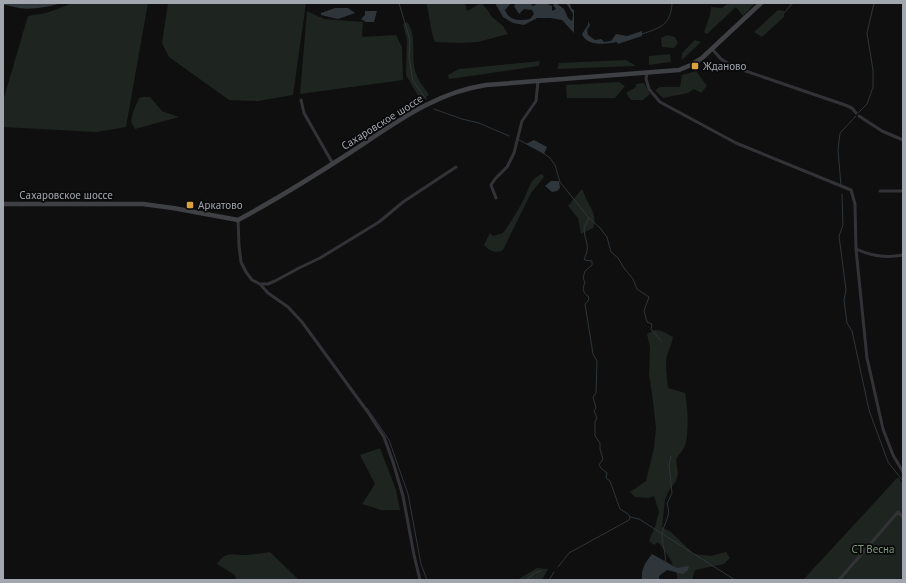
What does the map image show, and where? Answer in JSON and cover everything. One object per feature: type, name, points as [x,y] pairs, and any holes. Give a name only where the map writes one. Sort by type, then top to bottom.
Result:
[{"type":"main road","name":"Сахаровское шоссе","points":[[3,204],[143,204],[238,220],[333,164],[415,111],[442,97],[460,90],[480,86],[646,72],[671,72],[684,68],[698,61],[761,3]]},
{"type":"street","points":[[712,49],[721,59],[734,67],[852,108],[882,132],[903,140]]},
{"type":"street","points":[[646,72],[646,79],[649,89],[660,102],[736,143],[851,190],[855,204],[856,249],[867,358],[885,436],[893,455],[903,472]]},
{"type":"street","points":[[496,198],[491,185],[508,166],[514,153],[522,121],[536,101],[538,82]]},
{"type":"street","points":[[302,100],[304,113],[333,164]]},
{"type":"street","points":[[260,284],[268,284],[275,281],[320,258],[378,222],[403,202],[456,167]]},
{"type":"street","points":[[880,191],[903,191]]},
{"type":"street","points":[[238,220],[241,262],[252,280],[260,284],[268,293],[288,307],[302,322],[368,411],[384,437],[394,462],[403,496],[420,580]]},
{"type":"street","points":[[856,249],[878,256],[903,256]]},
{"type":"street","points":[[839,580],[898,512],[903,517]]},
{"type":"green space","points":[[70,3],[148,3],[126,127],[96,132],[3,127],[3,101],[28,16],[46,13]]},
{"type":"green space","points":[[168,3],[306,3],[293,95],[258,101],[229,100],[169,57],[162,43]]},
{"type":"green space","points":[[426,3],[465,3],[467,11],[481,3],[491,16],[503,26],[508,34],[478,42],[435,42]]},
{"type":"green space","points":[[728,3],[755,3],[743,16],[736,7],[707,34],[704,32],[711,7],[722,8]]},
{"type":"green space","points":[[791,3],[794,3],[784,14],[784,17],[762,37],[754,32],[778,10],[785,11]]},
{"type":"green space","points":[[307,11],[324,19],[363,22],[362,37],[396,35],[402,47],[403,80],[300,94]]},
{"type":"green space","points":[[407,22],[413,40],[414,67],[420,82],[429,95],[421,101],[406,75],[407,40],[403,24]]},
{"type":"green space","points":[[667,35],[675,37],[678,43],[674,48],[662,47],[661,38]]},
{"type":"green space","points":[[695,40],[701,42],[682,60],[682,53]]},
{"type":"green space","points":[[670,54],[671,62],[649,65],[649,56]]},
{"type":"green space","points":[[626,60],[636,66],[557,69],[559,63]]},
{"type":"green space","points":[[540,61],[539,66],[449,79],[448,75],[459,69]]},
{"type":"green space","points":[[696,71],[707,86],[701,93],[694,89],[688,93],[663,98],[655,90],[660,87],[680,87],[682,75]]},
{"type":"green space","points":[[619,82],[625,86],[615,98],[567,98],[566,85]]},
{"type":"green space","points":[[644,83],[650,94],[643,100],[631,100],[626,93],[636,87],[636,84]]},
{"type":"green space","points":[[150,97],[162,111],[179,117],[135,129],[131,122],[133,112],[139,98]]},
{"type":"green space","points":[[542,174],[544,177],[531,193],[503,250],[495,252],[488,249],[484,245],[490,233],[493,236],[503,233],[521,205],[530,185],[534,179]]},
{"type":"green space","points":[[581,190],[583,190],[593,213],[594,223],[593,228],[581,234],[578,218],[568,206]]},
{"type":"green space","points":[[655,330],[662,331],[673,337],[666,359],[668,388],[685,393],[688,427],[685,446],[676,459],[678,474],[676,481],[668,492],[665,500],[662,527],[671,532],[694,554],[711,556],[726,552],[730,558],[724,564],[695,570],[692,580],[677,580],[674,566],[664,550],[658,542],[654,545],[649,541],[659,512],[654,496],[649,498],[635,497],[630,492],[646,481],[654,448],[656,428],[649,375],[650,347],[647,334]]},
{"type":"green space","points":[[380,448],[396,490],[400,510],[381,510],[362,504],[375,484],[360,455]]},
{"type":"green space","name":"СТ Весна","points":[[898,477],[903,484],[903,580],[803,580]]},
{"type":"green space","points":[[270,552],[299,580],[236,580],[235,575],[217,564],[226,555],[247,555]]},
{"type":"green space","points":[[537,568],[548,569],[542,580],[517,580]]},
{"type":"shaded area","points":[[3,3],[60,3],[28,9],[3,5]]},
{"type":"shaded area","points":[[495,3],[511,3],[505,10],[507,14],[512,18],[522,20],[530,19],[534,14],[532,10],[524,9],[519,14],[514,6],[516,3],[530,3],[533,6],[540,3],[552,6],[552,11],[556,9],[553,5],[556,3],[564,9],[568,18],[572,21],[573,14],[566,3],[570,3],[571,8],[574,10],[574,33],[562,20],[550,18],[537,18],[524,25],[513,23],[503,17]]},
{"type":"shaded area","points":[[335,8],[348,8],[355,13],[338,19],[321,15],[321,13]]},
{"type":"shaded area","points":[[365,11],[377,11],[374,22],[366,22],[361,19],[365,15]]},
{"type":"shaded area","points":[[588,21],[590,25],[587,30],[588,35],[595,40],[601,39],[604,42],[611,41],[616,34],[627,36],[642,31],[642,36],[618,44],[617,42],[603,44],[593,43],[588,41],[582,34],[588,25]]},
{"type":"shaded area","points":[[534,140],[547,147],[544,154],[526,144]]},
{"type":"shaded area","points":[[551,181],[559,181],[560,188],[557,191],[552,192],[545,186]]},
{"type":"shaded area","points":[[652,554],[677,568],[689,566],[688,570],[683,574],[667,570],[659,576],[659,580],[642,580],[644,566]]},
{"type":"waterway","points":[[399,3],[410,40],[409,57],[413,81],[426,99]]},
{"type":"waterway","points":[[642,34],[654,30],[667,21],[672,3]]},
{"type":"waterway","points":[[858,113],[867,104],[873,87],[873,70],[867,33],[874,3]]},
{"type":"waterway","points":[[434,109],[462,119],[479,123],[509,136]]},
{"type":"waterway","points":[[841,186],[838,150],[840,133],[856,116]]},
{"type":"waterway","points":[[519,140],[540,151]]},
{"type":"waterway","points":[[543,153],[550,158],[555,165],[560,182],[589,218],[584,228],[587,244],[587,251],[584,259],[592,261],[592,265],[585,271],[583,278],[585,282],[583,289],[585,294],[589,297],[585,304],[593,354],[597,361],[596,393],[593,397],[596,408],[594,411],[597,418],[595,422],[595,436],[600,443],[603,459],[599,465],[607,473],[606,478],[610,481],[620,509],[630,517],[639,519],[735,580]]},
{"type":"waterway","points":[[842,194],[843,225],[839,236],[846,290],[844,300],[847,323],[852,331],[869,410],[888,462],[903,481]]},
{"type":"waterway","points":[[589,218],[607,237],[611,252],[618,258],[633,279],[637,289],[649,297],[644,311],[647,322],[652,324],[651,329],[662,342]]},
{"type":"waterway","points":[[367,408],[389,440],[408,494],[421,564],[427,580]]},
{"type":"waterway","points":[[665,562],[662,534],[669,512],[667,504],[672,493],[669,465],[671,456]]},
{"type":"waterway","points":[[558,567],[569,553],[629,520],[630,517]]},
{"type":"waterway","points":[[526,580],[535,573],[541,571]]},
{"type":"waterway","points":[[549,580],[554,572]]},
{"type":"place","name":"Жданово","points":[[695,66]]},
{"type":"place","name":"Аркатово","points":[[190,205]]}]
